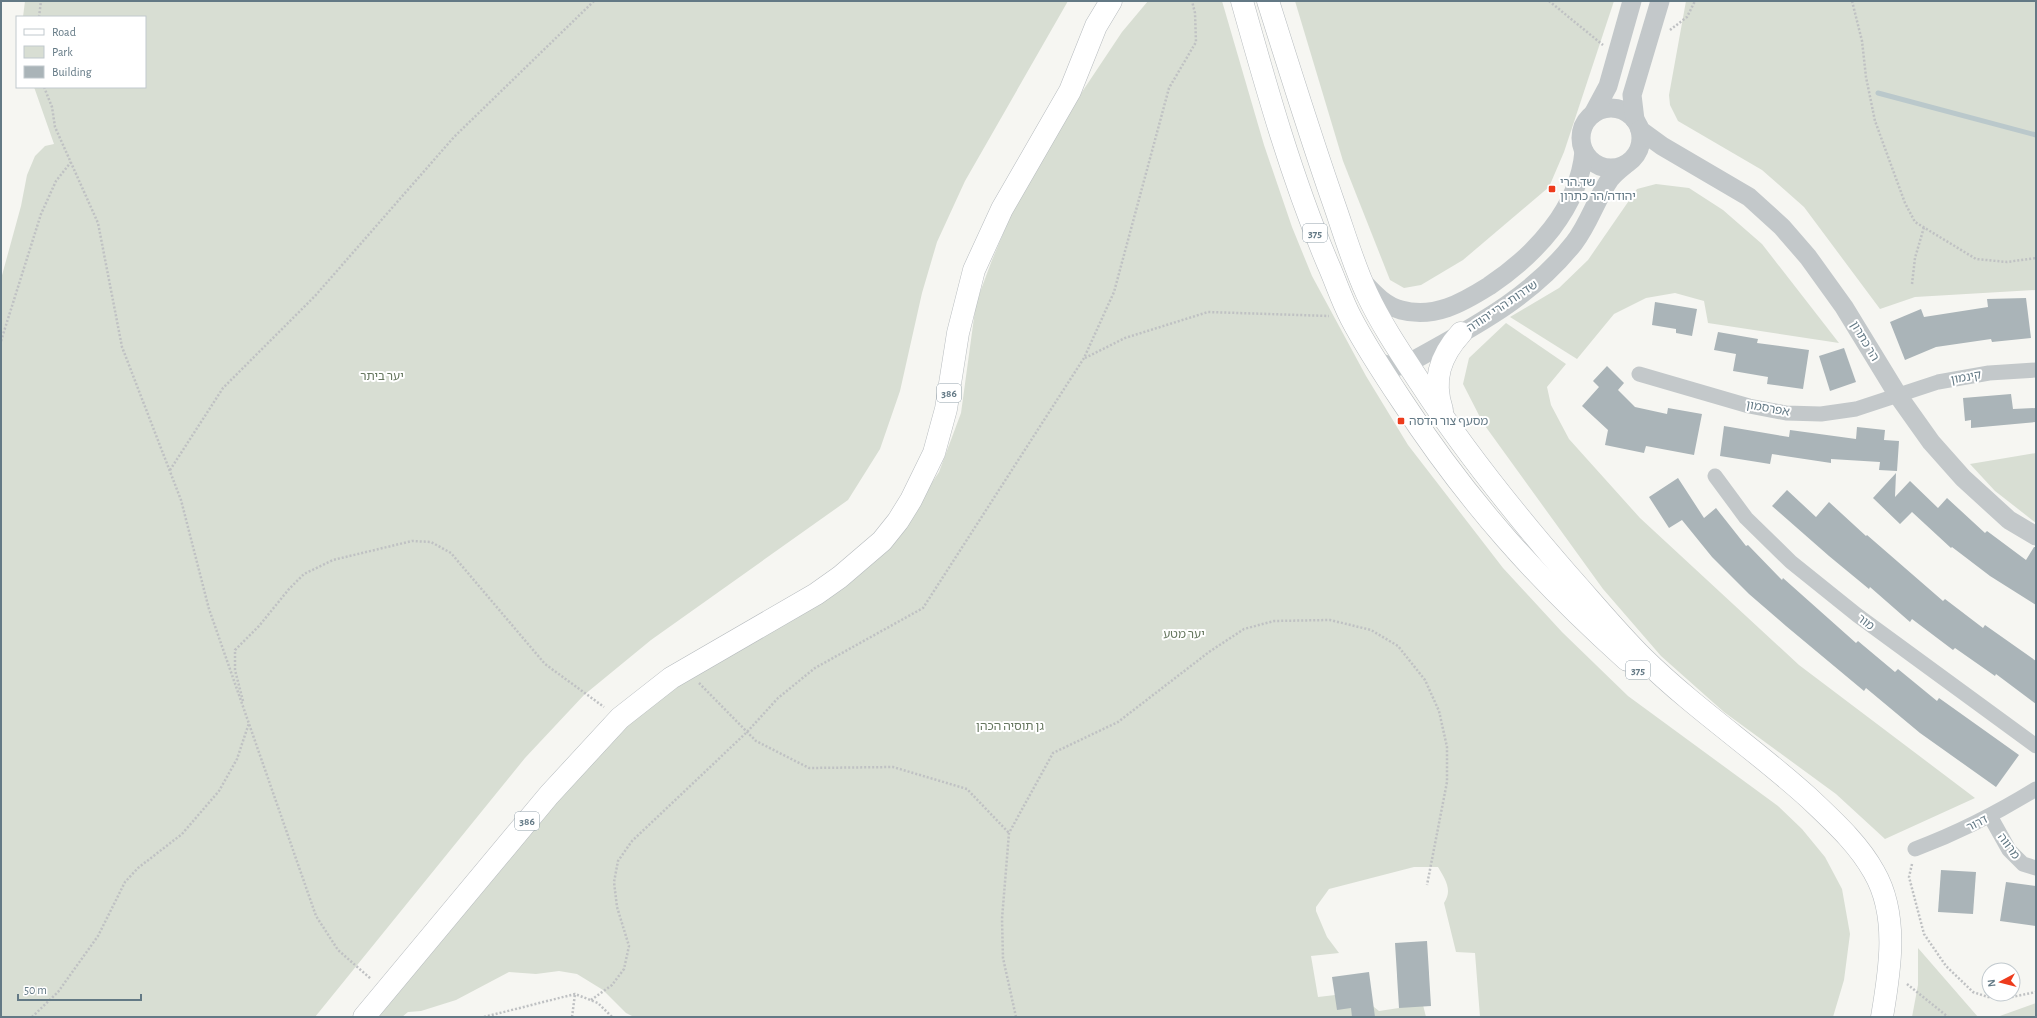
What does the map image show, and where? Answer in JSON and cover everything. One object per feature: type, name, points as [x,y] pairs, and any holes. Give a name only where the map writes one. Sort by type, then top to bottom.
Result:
[{"type":"main road","name":"386","points":[[364,1017],[384,991],[549,795],[620,718],[671,678],[809,598],[840,577],[882,541],[911,500],[934,453],[942,424],[958,333],[974,270],[1002,208],[1070,91],[1096,26],[1111,1]]},
{"type":"main road","name":"386","points":[[1096,26],[1118,1]]},
{"type":"main road","name":"375","points":[[1242,1],[1269,98],[1313,228],[1351,317],[1376,362],[1445,464],[1504,538],[1539,577],[1574,612],[1662,691],[1793,796],[1846,846],[1869,876],[1878,894],[1884,912],[1888,938],[1888,968]]},
{"type":"main road","name":"375","points":[[1268,1],[1306,121],[1360,277],[1386,330],[1448,427],[1532,534],[1638,652],[1691,701],[1796,787],[1852,841],[1874,871],[1883,891],[1888,910],[1891,938],[1882,1017]]},
{"type":"main road","points":[[1448,427],[1438,399],[1438,372],[1444,356],[1461,333]]},
{"type":"street","points":[[1632,1],[1608,86],[1593,114],[1586,121],[1582,130],[1581,141],[1584,151],[1595,164],[1605,168],[1616,168],[1629,161],[1638,150],[1641,140],[1632,95],[1660,1]]},
{"type":"street","points":[[1593,114],[1603,109],[1613,108],[1623,111],[1637,125]]},
{"type":"street","name":"הר כתרון","points":[[1637,125],[1651,139],[1749,196],[1782,227],[1808,257],[1844,307],[1899,397],[1931,442],[1963,478],[2010,520],[2036,536]]},
{"type":"street","name":"שדרות הרי יהודה","points":[[1360,277],[1380,299],[1401,310],[1425,313],[1440,311],[1463,301],[1505,275],[1523,260],[1554,226],[1578,182],[1584,151]]},
{"type":"street","name":"הר כתרון","points":[[1629,161],[1648,154],[1666,154],[1683,159]]},
{"type":"street","name":"שדרות הרי יהודה","points":[[1376,362],[1395,367],[1407,364],[1521,296],[1557,264],[1575,242],[1610,178],[1629,161]]},
{"type":"street","name":"קינמון","points":[[1899,397],[1938,382],[1989,373],[2036,370]]},
{"type":"street","name":"אפרסמון","points":[[1639,374],[1748,406],[1786,413],[1821,414],[1856,409],[1899,397]]},
{"type":"street","name":"מור","points":[[1715,476],[1746,518],[1791,562],[1857,615],[2036,746]]},
{"type":"street","name":"דרור","points":[[1915,849],[1955,834],[1990,816],[2036,789]]},
{"type":"street","name":"מרווה","points":[[1990,816],[2009,850],[2023,864],[2036,868]]},
{"type":"path","points":[[39,16],[41,1]]},
{"type":"path","points":[[169,470],[223,388],[314,296],[454,137],[594,1]]},
{"type":"path","points":[[591,1000],[612,985],[624,969],[629,946],[617,907],[614,882],[618,860],[632,841],[747,732],[778,698],[815,668],[923,608],[1084,358],[1114,292],[1169,88],[1196,42],[1195,12],[1192,1]]},
{"type":"path","points":[[1549,1],[1616,57]]},
{"type":"path","points":[[1648,44],[1672,29],[1687,17],[1695,1]]},
{"type":"path","points":[[1852,1],[1862,41],[1866,77],[1875,121],[1905,202],[1915,222],[1976,259],[2007,262],[2036,258]]},
{"type":"path","points":[[44,88],[52,107],[55,127],[98,223],[122,346],[181,500],[209,609],[316,916],[338,950],[384,991]]},
{"type":"path","points":[[1,341],[41,214],[56,181],[71,162]]},
{"type":"path","points":[[1912,284],[1915,258],[1924,227]]},
{"type":"path","points":[[1084,358],[1125,338],[1208,312],[1351,317]]},
{"type":"path","points":[[32,1017],[58,992],[98,936],[125,882],[138,868],[182,834],[219,791],[237,759],[249,722],[235,670],[235,650],[259,626],[289,588],[304,574],[333,560],[412,541],[431,542],[451,553],[545,664],[620,718]]},
{"type":"path","points":[[1016,1017],[1003,958],[1002,919],[1009,833],[1053,753],[1118,722],[1209,652],[1244,629],[1274,621],[1330,620],[1371,630],[1398,646],[1425,680],[1440,711],[1447,747],[1447,782],[1426,885]]},
{"type":"path","points":[[686,669],[756,741],[808,768],[893,767],[966,789],[1009,833]]},
{"type":"path","points":[[1915,849],[1909,877],[1922,927],[1924,934],[1946,966],[1973,992],[1988,997],[2007,998],[2036,992]]},
{"type":"path","points":[[1888,968],[1948,1017]]},
{"type":"path","points":[[572,1017],[575,994]]},
{"type":"path","points":[[484,1017],[575,994],[598,1003],[612,1017]]},
{"type":"green space","name":"יער ביתר","points":[[25,1],[1068,1],[965,181],[937,242],[922,293],[900,391],[880,449],[848,500],[651,640],[584,695],[525,758],[315,1017],[1,1017],[1,279],[21,206],[27,175],[35,156],[45,146],[54,144],[34,88],[146,88],[146,16],[23,16]]},
{"type":"green space","name":"יער מטע","points":[[1148,1],[1222,1],[1264,145],[1292,227],[1312,276],[1366,376],[1408,445],[1503,568],[1562,632],[1628,696],[1778,806],[1802,829],[1825,857],[1842,889],[1850,934],[1844,980],[1833,1017],[1480,1017],[1475,953],[1456,952],[1444,903],[1448,894],[1445,880],[1438,867],[1414,867],[1329,889],[1316,907],[1316,911],[1327,937],[1339,953],[1311,956],[1318,997],[1361,992],[1364,999],[1379,1011],[1399,1008],[1420,993],[1426,1017],[634,1017],[626,1013],[603,990],[577,974],[559,971],[536,974],[509,972],[456,1000],[421,1011],[408,1012],[402,1017],[377,1017],[601,747],[682,678],[794,619],[921,499],[939,472],[961,413],[976,303],[1011,215],[1078,98],[1122,32]]},
{"type":"green space","points":[[1295,1],[1614,1],[1564,152],[1549,187],[1463,260],[1421,285],[1404,288],[1390,280],[1343,161]]},
{"type":"green space","points":[[1686,1],[2036,1],[2036,290],[1915,297],[1880,309],[1804,207],[1762,170],[1678,121],[1670,105],[1669,95]]},
{"type":"green space","points":[[1656,184],[1689,188],[1723,210],[1762,244],[1839,343],[1708,323],[1704,301],[1675,293],[1646,298],[1614,314],[1577,359],[1510,317],[1559,288],[1588,260],[1637,189]]},
{"type":"green space","points":[[1506,323],[1566,364],[1547,387],[1551,405],[1569,439],[1640,518],[1799,665],[1975,798],[1885,839],[1836,794],[1724,712],[1661,656],[1603,589],[1483,423],[1463,384],[1469,358]]},
{"type":"green space","points":[[2036,453],[2036,523],[1995,491],[1970,464]]},
{"type":"green space","points":[[1918,948],[1978,1017],[1912,1017],[1918,985]]},
{"type":"green space","points":[[2036,1003],[2036,1017],[1997,1017]]},
{"type":"building","points":[[2026,298],[2031,338],[1992,342],[1991,339],[1936,347],[1905,360],[1890,322],[1921,309],[1924,317],[1988,307],[1987,299]]},
{"type":"building","points":[[1655,302],[1697,309],[1692,336],[1676,333],[1676,329],[1652,325]]},
{"type":"building","points":[[1718,332],[1758,339],[1757,343],[1809,350],[1803,389],[1767,384],[1768,377],[1733,371],[1736,354],[1714,350]]},
{"type":"building","points":[[1844,348],[1856,382],[1830,391],[1819,356]]},
{"type":"building","points":[[1607,366],[1624,383],[1618,390],[1635,407],[1667,414],[1668,408],[1702,414],[1694,455],[1646,446],[1644,453],[1605,445],[1608,430],[1582,406],[1599,387],[1593,381]]},
{"type":"building","points":[[2011,394],[2013,409],[2036,408],[2036,422],[1971,428],[1971,420],[1965,421],[1963,398]]},
{"type":"building","points":[[1724,426],[1789,437],[1790,430],[1856,439],[1857,427],[1885,430],[1884,440],[1899,441],[1897,471],[1879,470],[1880,462],[1831,459],[1831,463],[1772,454],[1770,464],[1720,456]]},
{"type":"building","points":[[1896,473],[1895,497],[1910,481],[1938,508],[1947,498],[1985,533],[1987,531],[2026,560],[2034,547],[2036,547],[2036,605],[1990,576],[1952,547],[1951,548],[1912,512],[1900,524],[1873,498]]},
{"type":"building","points":[[1678,478],[1704,518],[1716,508],[1746,546],[1748,545],[1782,580],[1783,578],[1856,643],[1858,641],[1895,672],[1898,669],[1937,701],[1939,698],[2019,755],[1996,787],[1920,733],[1866,688],[1864,691],[1786,626],[1749,594],[1712,557],[1682,520],[1669,528],[1649,497]]},
{"type":"building","points":[[1787,490],[1816,517],[1829,502],[1866,536],[1867,535],[1943,601],[1945,599],[1983,628],[1985,625],[2036,661],[2036,704],[1996,674],[1995,676],[1955,648],[1953,650],[1912,619],[1910,622],[1870,587],[1869,589],[1829,556],[1772,506]]},
{"type":"building","points":[[1941,870],[1976,872],[1973,914],[1938,912]]},
{"type":"building","points":[[2006,882],[2036,886],[2036,926],[2000,921]]},
{"type":"building","points":[[1427,941],[1431,1006],[1399,1008],[1395,943]]},
{"type":"building","points":[[1369,972],[1375,1017],[1352,1017],[1351,1008],[1337,1010],[1332,977]]},
{"type":"waterway","points":[[1878,93],[2036,135]]},
{"type":"place","name":"שד.הרי יהודה/הר כתרון","points":[[1552,189]]},
{"type":"place","name":"מסעף צור הדסה","points":[[1401,421]]},
{"type":"park label","name":"גן תוסיה הכהן","points":[[1010,726]]}]
